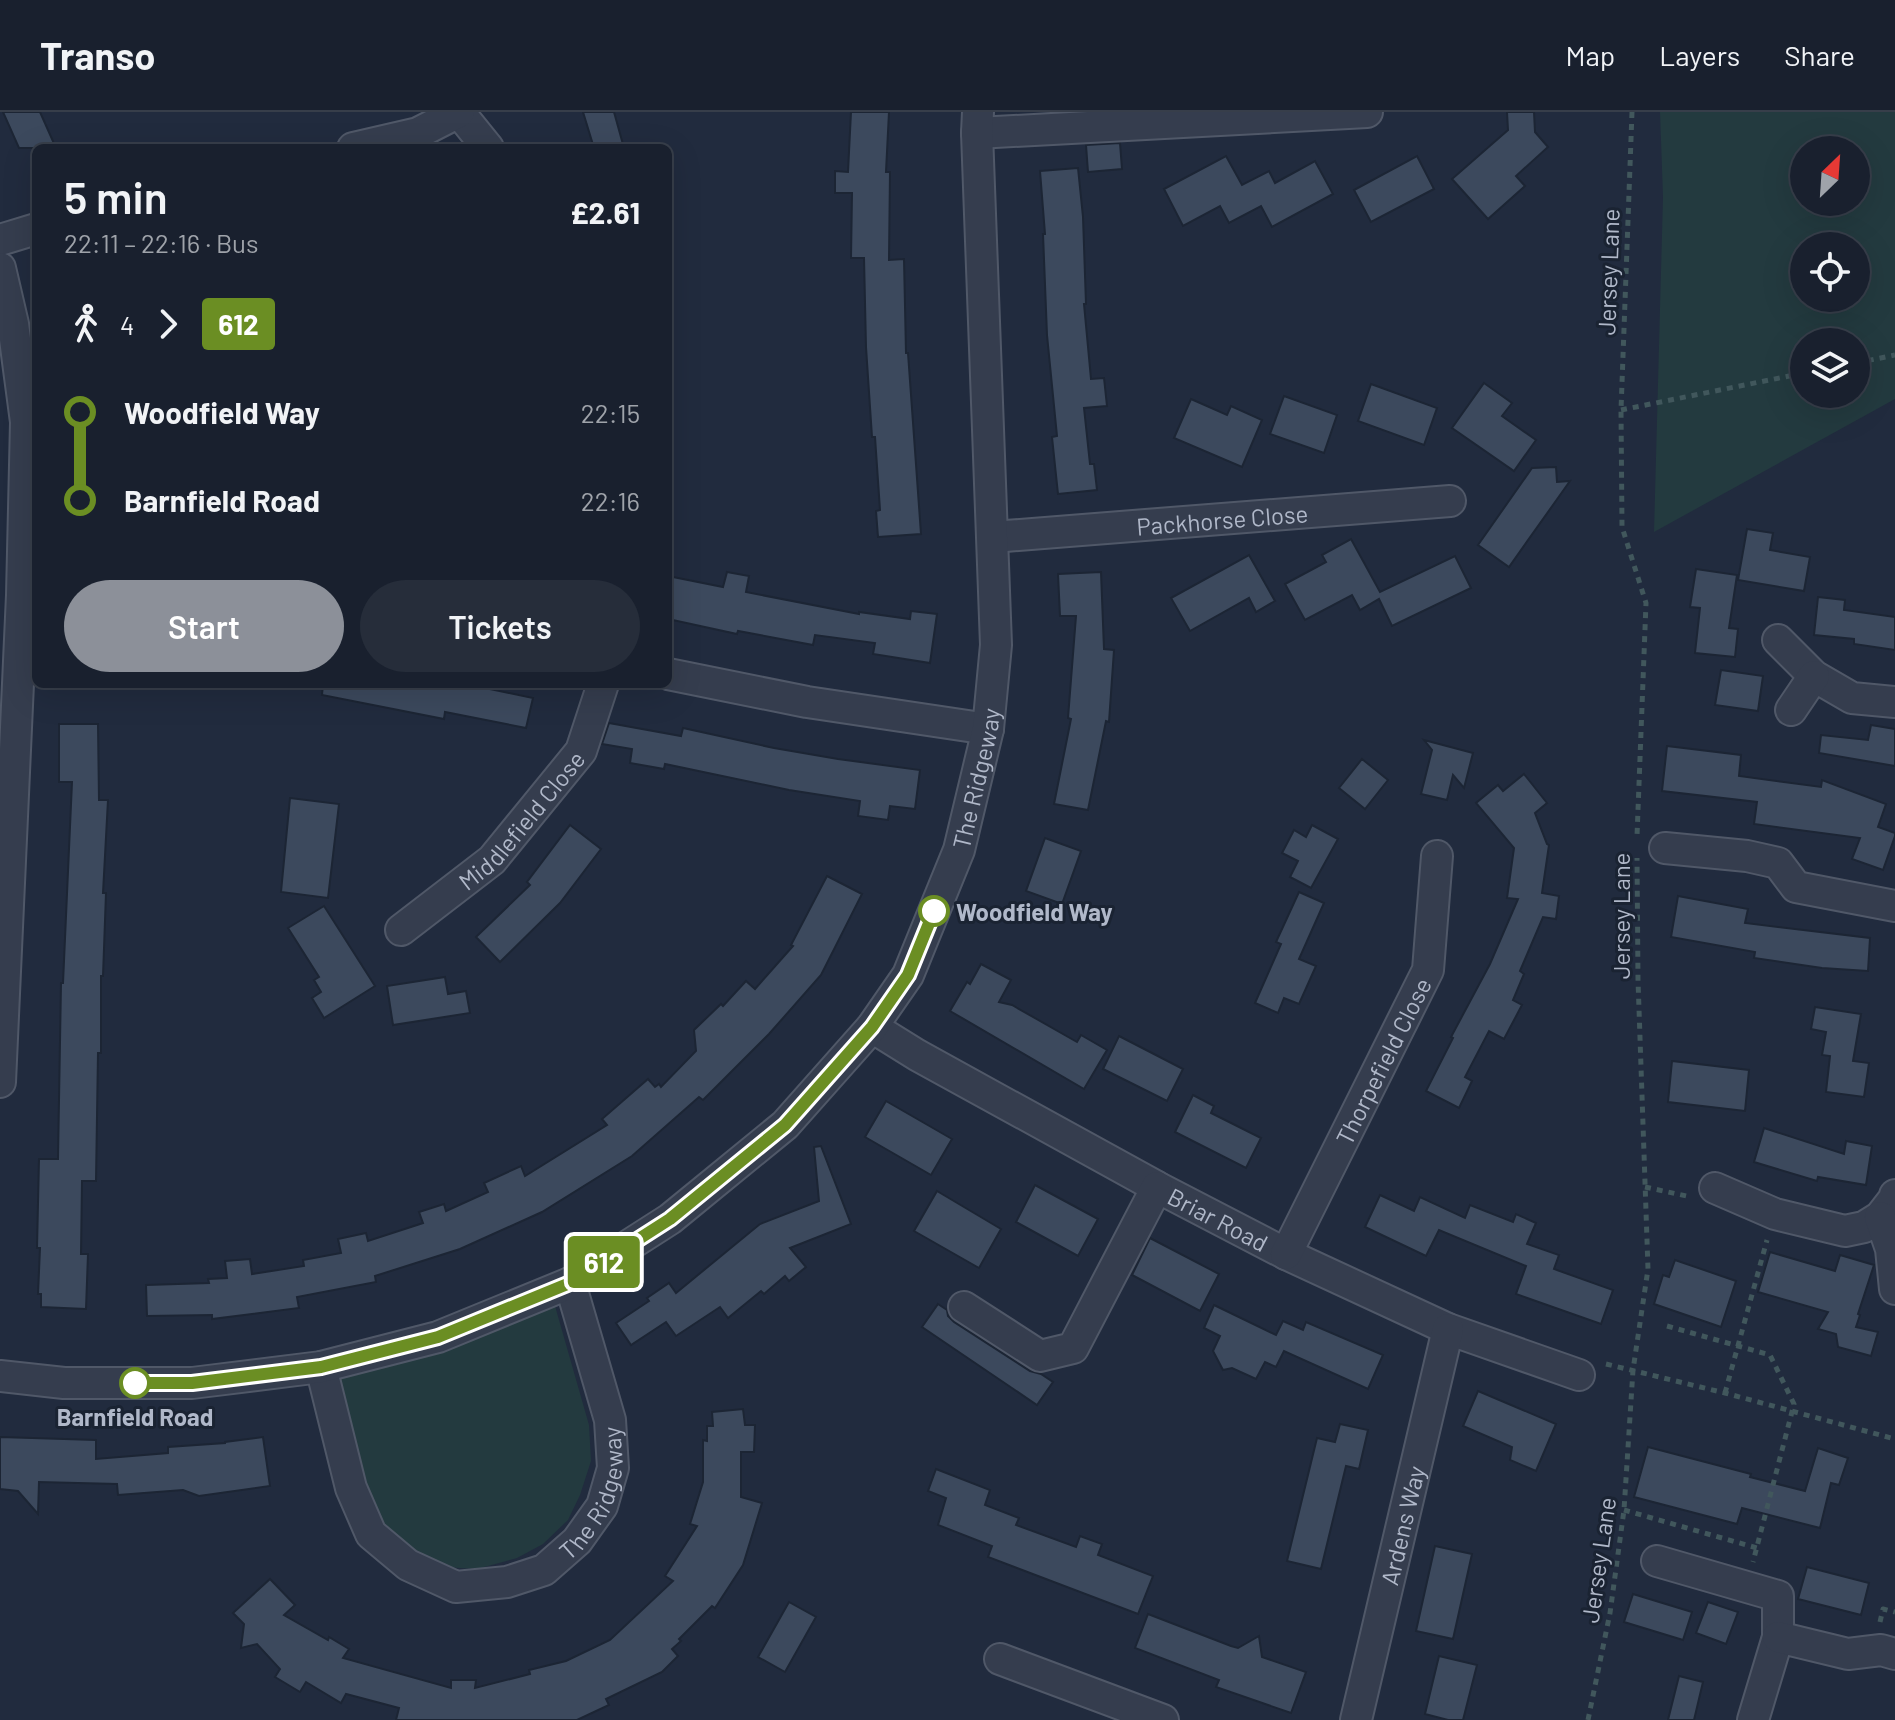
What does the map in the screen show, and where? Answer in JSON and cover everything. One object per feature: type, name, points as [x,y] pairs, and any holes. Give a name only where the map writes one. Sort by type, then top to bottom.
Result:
[{"type":"street","points":[[370,144],[418,133],[459,112],[485,144]]},
{"type":"street","points":[[977,122],[1367,112]]},
{"type":"street","name":"The Ridgeway","points":[[0,1376],[64,1383],[192,1383],[321,1367],[438,1337],[570,1283],[670,1219],[785,1125],[872,1027],[908,975],[959,850],[988,729],[996,645],[977,122]]},
{"type":"street","points":[[0,240],[32,230]]},
{"type":"street","points":[[0,268],[13,324],[26,422],[29,594],[0,1082]]},
{"type":"street","name":"Packhorse Close","points":[[993,537],[1450,501]]},
{"type":"street","points":[[1778,640],[1814,676],[1852,698],[1895,702]]},
{"type":"street","points":[[672,675],[807,702],[988,729]]},
{"type":"street","points":[[1791,710],[1814,676]]},
{"type":"street","name":"Middlefield Close","points":[[401,930],[492,860],[502,848],[581,751],[602,688]]},
{"type":"street","points":[[1665,848],[1747,856],[1778,863],[1796,887],[1895,906]]},
{"type":"street","name":"Thorpefield Close","points":[[1286,1254],[1428,970],[1437,856]]},
{"type":"street","name":"Briar Road","points":[[872,1027],[1157,1187],[1286,1254],[1448,1329],[1579,1375]]},
{"type":"street","points":[[964,1307],[1040,1356],[1073,1348],[1157,1187]]},
{"type":"street","points":[[1715,1188],[1775,1214],[1845,1231],[1864,1227],[1888,1206]]},
{"type":"street","points":[[1888,1206],[1895,1289]]},
{"type":"street","name":"The Ridgeway","points":[[321,1367],[351,1488],[371,1534],[408,1565],[456,1587],[507,1582],[544,1570],[577,1541],[602,1506],[613,1468],[610,1420],[570,1283]]},
{"type":"street","name":"Ardens Way","points":[[1356,1720],[1448,1329]]},
{"type":"street","points":[[1657,1561],[1778,1596],[1778,1637],[1753,1720]]},
{"type":"street","points":[[1778,1637],[1848,1654],[1881,1650],[1895,1654]]},
{"type":"street","points":[[1000,1659],[1163,1720]]},
{"type":"path","name":"Jersey Lane","points":[[1588,1720],[1610,1613],[1624,1510],[1633,1370],[1648,1269],[1638,980],[1637,845],[1646,603],[1622,527],[1621,410],[1632,112]]},
{"type":"path","points":[[1870,360],[1895,355]]},
{"type":"path","points":[[1621,410],[1790,376]]},
{"type":"path","points":[[1645,1187],[1698,1199],[1715,1188]]},
{"type":"path","points":[[1725,1393],[1775,1214]]},
{"type":"path","points":[[1667,1326],[1770,1355],[1794,1404],[1747,1586]]},
{"type":"path","points":[[1633,1370],[1895,1439]]},
{"type":"path","points":[[1624,1510],[1757,1548]]},
{"type":"green space","points":[[1660,112],[1895,112],[1895,399],[1654,532],[1663,197]]},
{"type":"green space","points":[[555,1306],[589,1425],[591,1461],[568,1520],[543,1544],[517,1558],[477,1569],[443,1567],[409,1553],[378,1524],[333,1380]]},
{"type":"building","points":[[3,112],[40,112],[54,144],[32,144],[32,148],[19,148]]},
{"type":"building","points":[[583,112],[614,112],[623,144],[593,144]]},
{"type":"building","points":[[851,112],[889,112],[886,172],[890,172],[889,260],[904,259],[906,353],[921,534],[878,537],[876,511],[880,510],[866,347],[864,258],[851,258],[852,193],[835,193],[835,171],[848,172]]},
{"type":"building","points":[[1507,112],[1534,112],[1535,132],[1548,147],[1516,176],[1525,186],[1488,219],[1452,179],[1508,130]]},
{"type":"building","points":[[1120,143],[1122,169],[1088,172],[1086,145]]},
{"type":"building","points":[[1226,156],[1242,185],[1269,171],[1275,183],[1315,161],[1333,194],[1272,227],[1261,206],[1229,223],[1220,206],[1183,226],[1164,189]]},
{"type":"building","points":[[1417,156],[1434,189],[1371,222],[1354,190]]},
{"type":"building","points":[[1078,168],[1091,379],[1104,378],[1107,406],[1084,408],[1090,464],[1094,464],[1097,490],[1058,494],[1052,437],[1057,436],[1047,335],[1040,171]]},
{"type":"building","points":[[1484,383],[1512,403],[1502,416],[1536,440],[1514,471],[1452,428]]},
{"type":"building","points":[[1371,384],[1437,408],[1424,445],[1358,421]]},
{"type":"building","points":[[1284,396],[1337,415],[1324,453],[1270,434]]},
{"type":"building","points":[[1191,399],[1227,415],[1231,406],[1262,420],[1242,467],[1174,438]]},
{"type":"building","points":[[1556,467],[1557,482],[1570,481],[1509,567],[1478,545],[1532,468]]},
{"type":"building","points":[[1747,529],[1773,533],[1770,550],[1810,557],[1804,591],[1738,580]]},
{"type":"building","points":[[1351,539],[1380,592],[1455,556],[1471,588],[1392,626],[1379,599],[1360,610],[1352,595],[1305,620],[1285,584],[1326,562],[1322,555]]},
{"type":"building","points":[[1249,555],[1275,601],[1256,612],[1249,598],[1190,631],[1171,598]]},
{"type":"building","points":[[1696,569],[1737,575],[1729,628],[1738,629],[1735,657],[1695,653],[1700,608],[1690,607]]},
{"type":"building","points":[[727,572],[749,576],[746,592],[859,614],[910,619],[911,611],[937,614],[930,663],[873,654],[875,643],[815,635],[813,645],[738,631],[737,634],[672,620],[672,577],[723,587]]},
{"type":"building","points":[[1101,572],[1104,649],[1114,650],[1109,722],[1106,721],[1088,810],[1054,804],[1071,719],[1068,718],[1076,616],[1060,616],[1058,574]]},
{"type":"building","points":[[1818,597],[1845,600],[1844,610],[1895,617],[1895,650],[1854,644],[1854,639],[1814,635]]},
{"type":"building","points":[[1721,670],[1763,676],[1758,711],[1715,705]]},
{"type":"building","points":[[323,688],[485,688],[533,698],[526,728],[445,712],[444,719],[322,695]]},
{"type":"building","points":[[609,723],[681,736],[683,728],[774,748],[920,770],[915,809],[890,806],[888,820],[858,816],[860,801],[789,790],[665,764],[664,769],[630,763],[632,749],[602,744]]},
{"type":"building","points":[[59,724],[98,724],[99,800],[108,800],[96,1181],[82,1181],[81,1254],[88,1254],[86,1309],[41,1307],[41,1294],[38,1294],[39,1159],[58,1159],[61,983],[72,782],[59,782]]},
{"type":"building","points":[[1871,725],[1895,729],[1895,766],[1819,753],[1821,735],[1868,740]]},
{"type":"building","points":[[1424,740],[1473,753],[1464,788],[1453,775],[1447,800],[1421,794],[1432,750]]},
{"type":"building","points":[[1667,746],[1741,755],[1739,776],[1821,787],[1822,780],[1886,804],[1878,827],[1895,833],[1895,836],[1883,870],[1852,859],[1860,838],[1754,824],[1757,802],[1662,791]]},
{"type":"building","points":[[1362,759],[1388,780],[1365,809],[1339,788]]},
{"type":"building","points":[[1524,774],[1547,803],[1535,813],[1549,845],[1542,893],[1559,896],[1556,919],[1543,917],[1520,971],[1524,974],[1513,1000],[1522,1005],[1504,1039],[1489,1031],[1465,1077],[1472,1081],[1459,1108],[1426,1091],[1490,964],[1518,899],[1507,898],[1514,848],[1476,803],[1498,785],[1503,791]]},
{"type":"building","points":[[290,798],[339,804],[328,898],[281,892]]},
{"type":"building","points":[[570,825],[601,849],[560,903],[500,962],[476,937],[530,885],[527,882]]},
{"type":"building","points":[[1312,825],[1338,839],[1311,888],[1290,877],[1298,861],[1282,853],[1294,830],[1306,837]]},
{"type":"building","points":[[1045,838],[1081,851],[1062,904],[1026,891]]},
{"type":"building","points":[[827,876],[862,894],[821,975],[769,1034],[703,1100],[699,1097],[632,1156],[542,1212],[460,1249],[375,1276],[376,1282],[297,1297],[299,1308],[212,1319],[212,1315],[147,1316],[146,1285],[209,1283],[208,1279],[227,1278],[225,1261],[250,1259],[252,1274],[304,1266],[303,1260],[341,1253],[338,1239],[366,1233],[368,1241],[423,1223],[419,1212],[444,1204],[446,1211],[488,1192],[484,1183],[521,1166],[525,1176],[607,1125],[602,1119],[648,1079],[655,1087],[659,1084],[661,1087],[696,1051],[694,1030],[721,1004],[723,1006],[746,981],[755,989],[793,946]]},
{"type":"building","points":[[1299,892],[1324,903],[1299,959],[1316,966],[1299,1004],[1284,998],[1278,1013],[1255,1003],[1281,944],[1276,942]]},
{"type":"building","points":[[1678,896],[1748,909],[1745,923],[1870,938],[1868,971],[1754,958],[1755,952],[1671,937]]},
{"type":"building","points":[[324,906],[375,986],[324,1018],[312,998],[321,992],[314,980],[319,977],[288,928]]},
{"type":"building","points":[[981,964],[1011,980],[999,1002],[1012,1005],[1077,1042],[1081,1035],[1107,1050],[1084,1089],[950,1011]]},
{"type":"building","points":[[445,977],[448,994],[466,991],[470,1013],[393,1025],[387,986]]},
{"type":"building","points":[[1815,1007],[1861,1014],[1853,1061],[1869,1063],[1864,1097],[1826,1092],[1830,1056],[1822,1055],[1826,1032],[1811,1029]]},
{"type":"building","points":[[1119,1036],[1183,1069],[1167,1101],[1103,1069]]},
{"type":"building","points":[[1672,1061],[1749,1070],[1745,1111],[1668,1102]]},
{"type":"building","points":[[1193,1095],[1214,1106],[1211,1113],[1261,1138],[1246,1168],[1175,1132]]},
{"type":"building","points":[[886,1101],[952,1139],[931,1175],[865,1137]]},
{"type":"building","points":[[1764,1128],[1844,1154],[1846,1141],[1872,1146],[1866,1185],[1818,1177],[1817,1181],[1754,1162]]},
{"type":"building","points":[[821,1146],[851,1224],[790,1248],[806,1267],[789,1281],[785,1276],[764,1294],[761,1291],[728,1318],[720,1307],[676,1336],[666,1322],[631,1345],[616,1323],[649,1301],[647,1298],[669,1283],[676,1293],[760,1224],[819,1201],[814,1147]]},
{"type":"building","points":[[1035,1185],[1098,1219],[1078,1256],[1016,1222]]},
{"type":"building","points":[[937,1191],[1001,1229],[979,1268],[914,1231]]},
{"type":"building","points":[[1380,1195],[1414,1211],[1420,1197],[1465,1218],[1470,1205],[1513,1222],[1516,1214],[1536,1223],[1527,1244],[1559,1255],[1554,1269],[1613,1290],[1601,1324],[1516,1294],[1526,1266],[1439,1230],[1426,1256],[1365,1227]]},
{"type":"building","points":[[1150,1238],[1219,1274],[1200,1311],[1132,1275]]},
{"type":"building","points":[[1770,1252],[1835,1271],[1840,1255],[1874,1265],[1856,1327],[1878,1332],[1871,1356],[1838,1347],[1836,1334],[1818,1329],[1828,1312],[1758,1292]]},
{"type":"building","points":[[1675,1260],[1736,1281],[1721,1327],[1654,1304],[1663,1275],[1669,1277]]},
{"type":"building","points":[[938,1304],[947,1310],[954,1322],[1030,1371],[1053,1382],[1037,1405],[922,1327]]},
{"type":"building","points":[[1214,1305],[1276,1335],[1283,1321],[1303,1330],[1306,1322],[1383,1355],[1368,1389],[1284,1351],[1276,1367],[1265,1362],[1256,1379],[1232,1368],[1223,1370],[1213,1351],[1220,1336],[1204,1328]]},
{"type":"building","points":[[1478,1391],[1556,1424],[1536,1471],[1510,1460],[1512,1447],[1463,1426]]},
{"type":"building","points":[[743,1409],[745,1425],[755,1425],[754,1452],[741,1452],[741,1497],[762,1503],[743,1565],[715,1608],[712,1606],[679,1639],[681,1641],[672,1649],[678,1656],[662,1672],[606,1699],[609,1705],[577,1720],[396,1720],[399,1708],[346,1694],[341,1703],[306,1682],[300,1692],[275,1677],[280,1669],[257,1644],[241,1648],[244,1624],[233,1613],[270,1579],[295,1605],[284,1615],[349,1649],[343,1658],[451,1688],[451,1680],[476,1680],[475,1688],[566,1661],[610,1640],[673,1581],[665,1576],[697,1526],[690,1524],[703,1482],[703,1440],[707,1441],[707,1426],[713,1426],[712,1412]]},
{"type":"building","points":[[1340,1424],[1368,1430],[1359,1469],[1346,1466],[1321,1569],[1287,1561],[1317,1438],[1335,1442]]},
{"type":"building","points":[[0,1437],[96,1440],[96,1459],[168,1453],[168,1447],[263,1437],[270,1486],[199,1496],[183,1490],[118,1495],[117,1484],[39,1482],[38,1514],[18,1491],[0,1489]]},
{"type":"building","points":[[1648,1447],[1805,1491],[1818,1448],[1848,1458],[1839,1485],[1831,1483],[1820,1528],[1742,1508],[1737,1524],[1634,1497]]},
{"type":"building","points":[[936,1469],[990,1490],[985,1505],[1019,1518],[1016,1525],[1076,1547],[1080,1536],[1102,1544],[1098,1555],[1153,1576],[1138,1614],[988,1557],[992,1546],[938,1525],[946,1498],[928,1491]]},
{"type":"building","points":[[1435,1546],[1472,1554],[1453,1639],[1416,1631]]},
{"type":"building","points":[[1807,1567],[1869,1583],[1861,1615],[1798,1599]]},
{"type":"building","points":[[1633,1594],[1692,1612],[1683,1640],[1624,1622]]},
{"type":"building","points":[[789,1602],[816,1617],[785,1672],[758,1657]]},
{"type":"building","points":[[1708,1602],[1738,1612],[1726,1644],[1696,1633]]},
{"type":"building","points":[[1148,1614],[1238,1648],[1259,1636],[1262,1657],[1306,1672],[1291,1713],[1216,1687],[1219,1680],[1135,1648]]},
{"type":"building","points":[[1439,1656],[1477,1665],[1463,1720],[1425,1714]]},
{"type":"building","points":[[1679,1676],[1703,1682],[1694,1720],[1668,1720]]},
{"type":"bus line","name":"612","points":[[135,1383],[192,1383],[321,1367],[438,1337],[570,1283],[670,1219],[785,1125],[872,1027],[908,975],[934,911]]},
{"type":"place","name":"Woodfield Way","points":[[934,911]]},
{"type":"place","name":"Barnfield Road","points":[[135,1383]]}]
